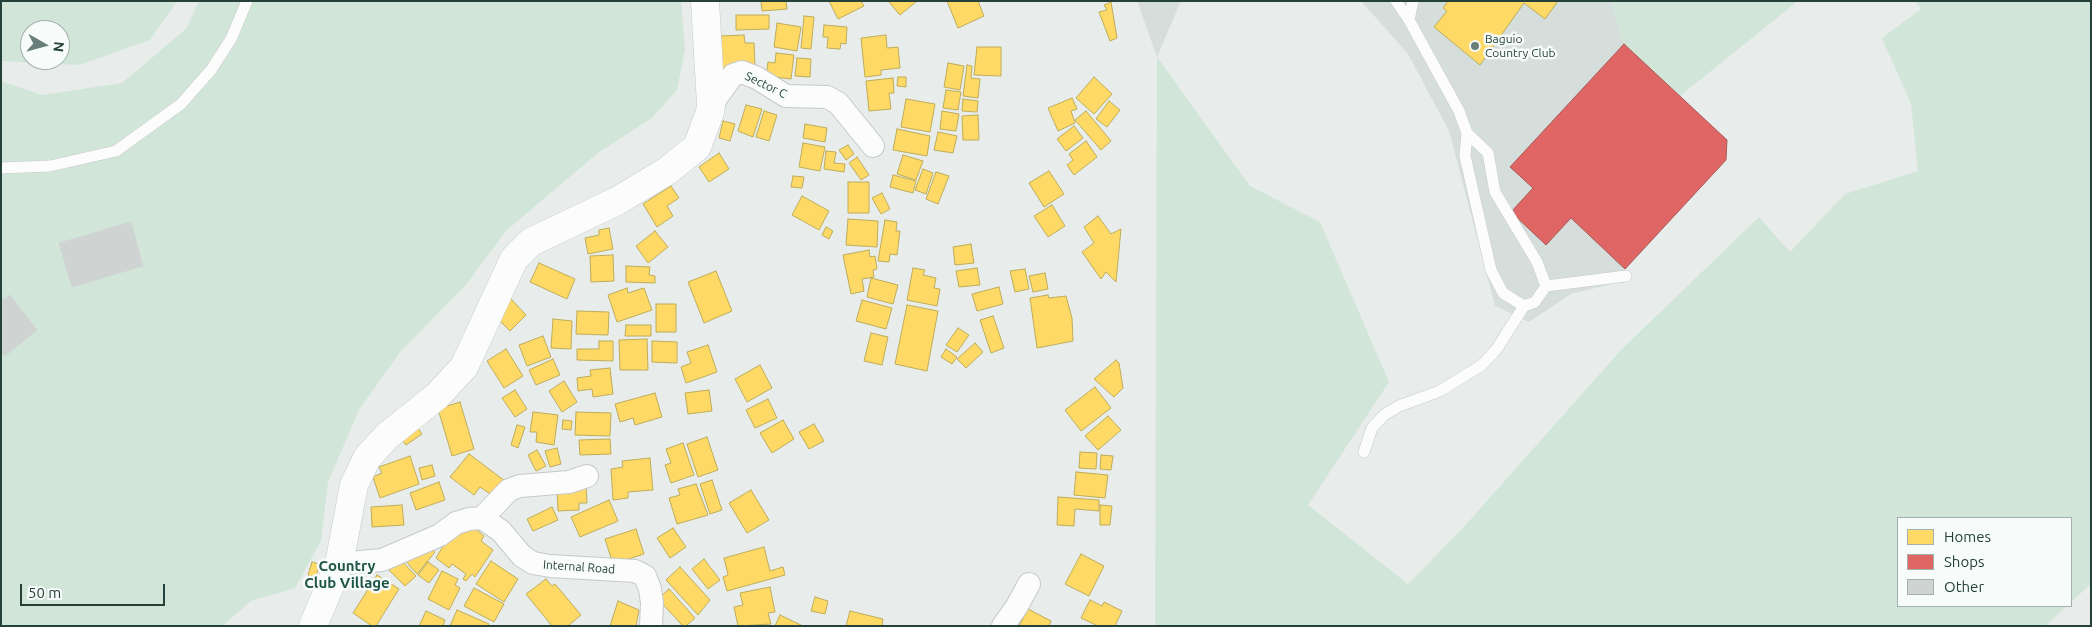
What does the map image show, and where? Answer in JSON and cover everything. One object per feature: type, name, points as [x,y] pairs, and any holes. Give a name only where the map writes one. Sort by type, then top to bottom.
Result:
[{"type":"main road","points":[[313,626],[339,564],[354,485],[367,458],[387,436],[436,396],[464,366],[514,259],[531,242],[617,201],[667,171],[697,147],[711,105],[705,1]]},
{"type":"street","name":"Sector C","points":[[711,105],[733,75],[742,72],[757,78],[786,96],[827,97],[838,103],[873,146]]},
{"type":"street","points":[[339,564],[382,560],[440,535],[456,523],[482,518],[509,490],[514,488],[569,482],[587,476]]},
{"type":"street","name":"Internal Road","points":[[482,518],[501,531],[522,556],[533,563],[550,566],[635,571],[645,576],[651,596],[651,626]]},
{"type":"street","points":[[1003,626],[1029,584]]},
{"type":"lane","points":[[1,168],[50,166],[116,151],[181,104],[211,70],[231,39],[247,1]]},
{"type":"lane","points":[[1396,1],[1409,20],[1459,110],[1467,133],[1465,156],[1491,270],[1503,293],[1524,306]]},
{"type":"lane","points":[[1409,20],[1414,1]]},
{"type":"lane","points":[[1467,133],[1488,153],[1495,192],[1533,255],[1546,286]]},
{"type":"lane","points":[[1364,452],[1372,428],[1384,415],[1399,406],[1440,391],[1482,364],[1496,350],[1524,306],[1535,302],[1546,286],[1626,276]]},
{"type":"shaded area","points":[[1137,1],[1181,1],[1157,57]]},
{"type":"shaded area","points":[[1361,1],[1611,1],[1624,44],[1727,140],[1726,160],[1612,284],[1571,294],[1529,322],[1495,306],[1449,131],[1408,54]]},
{"type":"green space","points":[[1,1],[177,1],[150,40],[79,65],[70,65],[70,20],[20,20],[20,62],[1,61]]},
{"type":"green space","points":[[199,1],[681,1],[685,49],[677,90],[652,118],[599,152],[506,231],[465,286],[401,351],[359,410],[328,482],[321,541],[295,588],[251,601],[222,626],[1,626],[1,81],[42,95],[122,83],[186,29]]},
{"type":"green space","points":[[1611,1],[1798,1],[1680,96],[1624,44]]},
{"type":"green space","points":[[1915,1],[2091,1],[2091,584],[2072,601],[2072,517],[1897,517],[1897,607],[2066,607],[2045,626],[1155,626],[1157,57],[1250,186],[1320,222],[1389,382],[1308,505],[1408,584],[1462,529],[1621,350],[1759,217],[1790,252],[1845,194],[1918,171],[1911,104],[1882,38],[1921,9]]},
{"type":"building: Homes","points":[[761,1],[786,1],[787,9],[762,11]]},
{"type":"building: Homes","points":[[829,1],[861,1],[864,6],[838,19]]},
{"type":"building: Homes","points":[[888,1],[917,1],[900,15]]},
{"type":"building: Homes","points":[[947,1],[978,1],[984,16],[958,28]]},
{"type":"building: Homes","name":"Baguio Country Club","points":[[1448,1],[1558,1],[1545,19],[1524,3],[1480,65],[1434,27],[1447,11],[1443,8]]},
{"type":"building: Homes","points":[[1111,2],[1117,38],[1110,41],[1099,12],[1107,10],[1104,5]]},
{"type":"building: Homes","points":[[736,15],[769,15],[769,29],[736,30]]},
{"type":"building: Homes","points":[[804,16],[814,17],[811,49],[801,48]]},
{"type":"building: Homes","points":[[777,23],[801,27],[797,51],[774,47]]},
{"type":"building: Homes","points":[[824,25],[847,27],[846,44],[841,43],[840,49],[827,48],[828,37],[823,37]]},
{"type":"building: Homes","points":[[744,35],[745,43],[754,43],[755,67],[722,69],[721,36]]},
{"type":"building: Homes","points":[[886,35],[887,48],[898,47],[900,68],[881,70],[881,75],[865,77],[861,38]]},
{"type":"building: Homes","points":[[977,47],[1001,47],[1001,76],[974,75]]},
{"type":"building: Homes","points":[[776,53],[794,55],[791,79],[766,76],[768,62],[775,63]]},
{"type":"building: Homes","points":[[797,58],[811,59],[810,77],[795,76]]},
{"type":"building: Homes","points":[[948,63],[964,66],[960,90],[944,87]]},
{"type":"building: Homes","points":[[967,65],[972,66],[971,78],[980,79],[978,98],[963,96]]},
{"type":"building: Homes","points":[[898,77],[906,77],[906,87],[897,86]]},
{"type":"building: Homes","points":[[1094,77],[1112,94],[1094,114],[1076,98]]},
{"type":"building: Homes","points":[[893,78],[894,93],[889,93],[891,109],[869,111],[866,81]]},
{"type":"building: Homes","points":[[946,90],[961,92],[958,110],[943,108]]},
{"type":"building: Homes","points":[[1072,98],[1077,109],[1071,111],[1075,123],[1058,131],[1048,108]]},
{"type":"building: Homes","points":[[906,99],[935,104],[930,132],[901,127]]},
{"type":"building: Homes","points":[[963,99],[978,101],[977,112],[962,111]]},
{"type":"building: Homes","points":[[1109,101],[1120,110],[1107,127],[1096,119]]},
{"type":"building: Homes","points":[[746,105],[762,109],[753,137],[738,131]]},
{"type":"building: Homes","points":[[764,111],[777,115],[769,141],[756,137]]},
{"type":"building: Homes","points":[[942,111],[959,114],[956,131],[940,129]]},
{"type":"building: Homes","points":[[1086,111],[1111,141],[1101,150],[1075,120]]},
{"type":"building: Homes","points":[[978,115],[979,140],[963,140],[962,116]]},
{"type":"building: Homes","points":[[723,121],[735,124],[730,141],[719,138]]},
{"type":"building: Homes","points":[[805,124],[827,128],[825,142],[803,138]]},
{"type":"building: Homes","points":[[1074,126],[1083,138],[1066,151],[1057,139]]},
{"type":"building: Homes","points":[[897,129],[930,136],[927,156],[893,150]]},
{"type":"building: Homes","points":[[938,132],[957,136],[953,153],[934,150]]},
{"type":"building: Homes","points":[[1086,141],[1097,157],[1074,175],[1067,165],[1073,160],[1069,154]]},
{"type":"building: Homes","points":[[803,143],[825,147],[820,171],[799,167]]},
{"type":"building: Homes","points":[[848,145],[854,154],[846,160],[839,150]]},
{"type":"building: Homes","points":[[826,151],[836,152],[834,163],[845,164],[844,172],[824,169]]},
{"type":"building: Homes","points":[[719,153],[729,169],[709,182],[699,167]]},
{"type":"building: Homes","points":[[903,155],[923,161],[916,180],[897,174]]},
{"type":"building: Homes","points":[[857,157],[869,175],[861,180],[849,163]]},
{"type":"building: Homes","points":[[923,169],[933,173],[926,194],[915,190]]},
{"type":"building: Homes","points":[[1049,171],[1064,194],[1044,207],[1029,183]]},
{"type":"building: Homes","points":[[936,172],[949,176],[938,204],[926,199]]},
{"type":"building: Homes","points":[[893,175],[916,181],[913,193],[890,187]]},
{"type":"building: Homes","points":[[793,176],[804,177],[802,188],[791,187]]},
{"type":"building: Homes","points":[[848,182],[869,182],[869,213],[848,213]]},
{"type":"building: Homes","points":[[671,186],[679,198],[667,206],[673,216],[657,227],[643,204]]},
{"type":"building: Homes","points":[[882,193],[890,209],[881,214],[872,198]]},
{"type":"building: Homes","points":[[802,196],[829,211],[819,230],[792,215]]},
{"type":"building: Homes","points":[[1052,205],[1065,226],[1048,237],[1034,216]]},
{"type":"building: Homes","points":[[1098,216],[1111,234],[1121,229],[1116,282],[1106,272],[1101,279],[1082,252],[1094,243],[1084,227]]},
{"type":"building: Homes","points":[[848,219],[878,221],[877,247],[846,245]]},
{"type":"building: Homes","points":[[885,220],[897,222],[896,231],[900,231],[897,255],[890,254],[889,262],[878,261]]},
{"type":"building: Homes","points":[[826,227],[833,231],[829,239],[822,235]]},
{"type":"building: Homes","points":[[609,228],[613,249],[588,254],[585,238],[599,235],[599,230]]},
{"type":"building: Homes","points":[[655,231],[668,247],[648,263],[636,246]]},
{"type":"building: Homes","points":[[971,244],[974,263],[955,265],[953,247]]},
{"type":"building: Homes","points":[[869,250],[870,257],[875,256],[877,269],[873,270],[874,277],[862,279],[864,291],[851,294],[843,255]]},
{"type":"building: Homes","points":[[613,255],[614,281],[591,282],[590,256]]},
{"type":"building: Homes","points":[[539,263],[575,279],[567,299],[530,282]]},
{"type":"building: Homes","points":[[626,266],[650,267],[649,275],[655,276],[655,283],[626,282]]},
{"type":"building: Homes","points":[[913,268],[925,270],[923,275],[936,278],[934,288],[940,289],[937,306],[907,300]]},
{"type":"building: Homes","points":[[977,268],[980,285],[959,287],[956,271]]},
{"type":"building: Homes","points":[[1025,269],[1029,289],[1015,292],[1010,271]]},
{"type":"building: Homes","points":[[716,271],[732,311],[704,323],[688,282]]},
{"type":"building: Homes","points":[[1045,273],[1048,289],[1033,292],[1029,276]]},
{"type":"building: Homes","points":[[871,278],[898,285],[893,304],[867,297]]},
{"type":"building: Homes","points":[[999,287],[1003,304],[977,311],[972,294]]},
{"type":"building: Homes","points":[[627,288],[628,293],[644,288],[652,310],[617,322],[608,295]]},
{"type":"building: Homes","points":[[1048,295],[1049,298],[1066,296],[1072,318],[1073,341],[1037,348],[1030,298]]},
{"type":"building: Homes","points":[[511,299],[526,315],[510,331],[495,316]]},
{"type":"building: Homes","points":[[862,300],[892,308],[886,329],[856,321]]},
{"type":"building: Homes","points":[[656,304],[676,304],[676,332],[656,332]]},
{"type":"building: Homes","points":[[907,305],[938,311],[927,371],[895,364]]},
{"type":"building: Homes","points":[[577,311],[609,312],[608,335],[576,334]]},
{"type":"building: Homes","points":[[993,316],[1004,348],[991,353],[980,320]]},
{"type":"building: Homes","points":[[553,319],[572,321],[571,349],[551,348]]},
{"type":"building: Homes","points":[[626,325],[651,325],[651,336],[625,336]]},
{"type":"building: Homes","points":[[958,328],[969,335],[957,352],[946,345]]},
{"type":"building: Homes","points":[[871,333],[888,337],[882,365],[864,361]]},
{"type":"building: Homes","points":[[543,336],[551,357],[527,366],[519,345]]},
{"type":"building: Homes","points":[[647,339],[648,370],[620,370],[619,340]]},
{"type":"building: Homes","points":[[599,341],[613,341],[613,361],[577,360],[577,349],[599,349]]},
{"type":"building: Homes","points":[[652,341],[677,342],[677,363],[652,362]]},
{"type":"building: Homes","points":[[975,343],[983,352],[966,368],[957,359]]},
{"type":"building: Homes","points":[[708,345],[717,372],[686,383],[681,367],[691,363],[687,352]]},
{"type":"building: Homes","points":[[506,349],[523,376],[504,388],[487,361]]},
{"type":"building: Homes","points":[[946,349],[957,357],[952,364],[941,357]]},
{"type":"building: Homes","points":[[553,359],[560,375],[536,385],[529,370]]},
{"type":"building: Homes","points":[[1116,360],[1119,363],[1123,388],[1114,397],[1094,379]]},
{"type":"building: Homes","points":[[760,365],[772,388],[747,402],[735,379]]},
{"type":"building: Homes","points":[[610,368],[613,394],[593,397],[592,389],[578,391],[577,378],[591,376],[590,370]]},
{"type":"building: Homes","points":[[564,381],[577,402],[562,412],[549,391]]},
{"type":"building: Homes","points":[[1095,387],[1111,408],[1081,431],[1065,410]]},
{"type":"building: Homes","points":[[515,390],[527,409],[515,417],[502,398]]},
{"type":"building: Homes","points":[[709,390],[712,411],[688,414],[685,393]]},
{"type":"building: Homes","points":[[655,393],[662,417],[635,425],[633,418],[620,422],[615,404]]},
{"type":"building: Homes","points":[[768,399],[777,418],[755,428],[746,410]]},
{"type":"building: Homes","points":[[460,402],[474,449],[452,456],[438,409]]},
{"type":"building: Homes","points":[[533,412],[558,415],[554,445],[536,442],[537,432],[530,432]]},
{"type":"building: Homes","points":[[576,412],[611,413],[610,436],[575,435]]},
{"type":"building: Homes","points":[[1108,416],[1121,430],[1098,450],[1085,436]]},
{"type":"building: Homes","points":[[563,420],[572,421],[571,430],[562,429]]},
{"type":"building: Homes","points":[[783,420],[794,439],[772,453],[760,433]]},
{"type":"building: Homes","points":[[415,424],[422,434],[406,445],[399,436]]},
{"type":"building: Homes","points":[[814,424],[824,441],[809,449],[799,432]]},
{"type":"building: Homes","points":[[517,425],[525,427],[518,448],[511,445]]},
{"type":"building: Homes","points":[[707,437],[718,470],[698,477],[687,444]]},
{"type":"building: Homes","points":[[610,439],[611,454],[580,455],[579,440]]},
{"type":"building: Homes","points":[[683,443],[694,475],[671,483],[665,465],[671,463],[666,449]]},
{"type":"building: Homes","points":[[557,448],[561,464],[550,467],[545,451]]},
{"type":"building: Homes","points":[[537,450],[546,466],[536,471],[528,455]]},
{"type":"building: Homes","points":[[1080,452],[1097,453],[1096,469],[1079,468]]},
{"type":"building: Homes","points":[[469,454],[505,481],[496,498],[480,487],[474,495],[450,477]]},
{"type":"building: Homes","points":[[1101,455],[1113,456],[1111,470],[1100,469]]},
{"type":"building: Homes","points":[[410,456],[419,484],[380,498],[373,477],[382,473],[379,467]]},
{"type":"building: Homes","points":[[650,458],[653,490],[628,492],[628,498],[613,500],[611,469],[623,467],[622,461]]},
{"type":"building: Homes","points":[[432,465],[435,476],[422,480],[419,468]]},
{"type":"building: Homes","points":[[1076,472],[1108,475],[1105,498],[1074,495]]},
{"type":"building: Homes","points":[[712,480],[722,510],[710,514],[700,484]]},
{"type":"building: Homes","points":[[439,482],[445,500],[416,510],[410,493]]},
{"type":"building: Homes","points":[[696,484],[708,515],[677,524],[669,498],[680,495],[678,489]]},
{"type":"building: Homes","points":[[586,485],[587,503],[579,503],[579,510],[558,511],[557,487]]},
{"type":"building: Homes","points":[[751,490],[769,520],[747,533],[729,503]]},
{"type":"building: Homes","points":[[1058,497],[1099,500],[1099,511],[1075,509],[1074,526],[1057,525]]},
{"type":"building: Homes","points":[[609,500],[618,521],[580,537],[571,517]]},
{"type":"building: Homes","points":[[402,505],[404,525],[372,527],[371,507]]},
{"type":"building: Homes","points":[[1100,505],[1112,506],[1110,525],[1100,525]]},
{"type":"building: Homes","points":[[552,507],[558,520],[533,531],[527,519]]},
{"type":"building: Homes","points":[[472,526],[484,536],[481,541],[493,550],[475,577],[472,574],[466,581],[463,579],[466,574],[452,564],[449,568],[436,558],[449,536]]},
{"type":"building: Homes","points":[[673,528],[686,547],[670,558],[657,538]]},
{"type":"building: Homes","points":[[636,529],[644,554],[613,564],[605,539]]},
{"type":"building: Homes","points":[[429,547],[435,552],[417,574],[402,557]]},
{"type":"building: Homes","points":[[764,547],[770,571],[783,567],[785,575],[727,591],[723,577],[728,575],[724,558]]},
{"type":"building: Homes","points":[[1081,554],[1104,566],[1089,596],[1065,584]]},
{"type":"building: Homes","points":[[399,558],[416,576],[405,586],[388,569]]},
{"type":"building: Homes","points":[[704,559],[720,580],[708,589],[692,569]]},
{"type":"building: Homes","points":[[491,561],[518,579],[504,602],[476,584]]},
{"type":"building: Homes","points":[[312,562],[319,564],[316,577],[308,575]]},
{"type":"building: Homes","points":[[428,562],[439,570],[429,583],[418,575]]},
{"type":"building: Homes","points":[[680,567],[710,600],[698,615],[666,580]]},
{"type":"building: Homes","points":[[442,571],[458,579],[455,585],[460,588],[449,610],[428,599]]},
{"type":"building: Homes","points":[[377,575],[399,589],[376,626],[372,626],[353,613]]},
{"type":"building: Homes","points":[[546,579],[552,586],[555,584],[581,615],[568,626],[552,626],[526,594]]},
{"type":"building: Homes","points":[[770,587],[775,612],[768,613],[771,624],[738,626],[734,607],[743,605],[740,593]]},
{"type":"building: Homes","points":[[474,588],[504,604],[494,622],[464,606]]},
{"type":"building: Homes","points":[[669,589],[695,618],[686,626],[683,626],[658,599]]},
{"type":"building: Homes","points":[[815,597],[828,601],[825,614],[811,611]]},
{"type":"building: Homes","points":[[1090,600],[1102,606],[1104,602],[1122,611],[1115,626],[1098,626],[1081,618]]},
{"type":"building: Homes","points":[[618,601],[639,610],[636,626],[610,626]]},
{"type":"building: Homes","points":[[1028,609],[1051,621],[1049,626],[1019,626]]},
{"type":"building: Homes","points":[[457,610],[489,624],[488,626],[450,626]]},
{"type":"building: Homes","points":[[426,611],[445,620],[443,626],[419,626]]},
{"type":"building: Homes","points":[[850,611],[883,619],[882,626],[846,626]]},
{"type":"building: Homes","points":[[780,615],[803,626],[775,626]]},
{"type":"building: Shops","points":[[1624,44],[1727,140],[1726,160],[1625,269],[1571,218],[1546,245],[1511,212],[1533,188],[1510,167]]},
{"type":"building: Other","points":[[131,222],[143,266],[72,287],[59,243]]},
{"type":"building: Other","points":[[10,295],[37,330],[5,356],[1,351],[1,297],[4,300]]},
{"type":"place","name":"Baguio Country Club","points":[[1475,46]]},
{"type":"district","name":"Country Club Village","points":[[347,574]]}]
